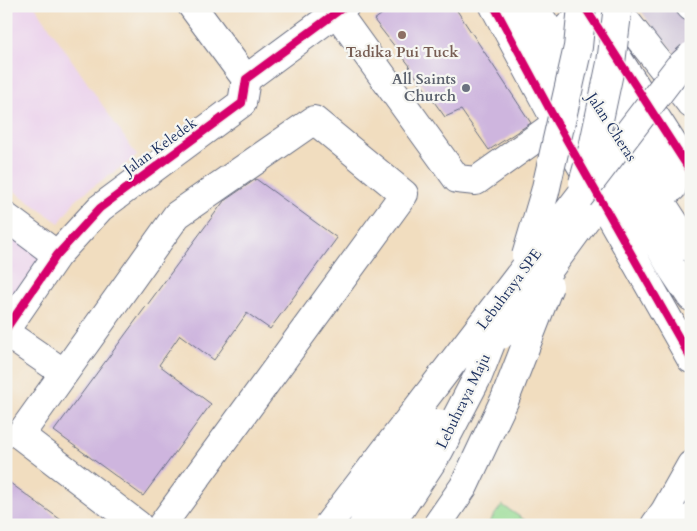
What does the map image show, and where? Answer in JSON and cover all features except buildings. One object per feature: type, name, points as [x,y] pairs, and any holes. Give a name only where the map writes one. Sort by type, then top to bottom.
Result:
[{"type":"main road","points":[[192,6],[246,79],[341,10],[457,179],[476,181],[556,122]]},
{"type":"main road","points":[[494,6],[556,122],[691,359]]},
{"type":"main road","points":[[516,6],[554,64],[673,270],[691,297]]},
{"type":"main road","name":"Jalan Cheras","points":[[533,6],[691,248]]},
{"type":"main road","name":"Jalan Cheras","points":[[555,6],[627,112],[691,219]]},
{"type":"main road","points":[[583,6],[691,172]]},
{"type":"main road","name":"Lebuhraya Maju","points":[[390,525],[439,451],[478,376],[523,265],[545,192],[578,47],[583,6]]},
{"type":"main road","points":[[614,6],[691,104]]},
{"type":"main road","points":[[437,525],[464,486],[505,399],[570,227],[593,148],[609,72],[618,6]]},
{"type":"main road","name":"Lebuhraya SPE","points":[[328,525],[678,68],[691,56]]},
{"type":"main road","name":"Lebuhraya SPE","points":[[362,525],[691,77]]},
{"type":"main road","name":"Jalan Keledek","points":[[6,329],[57,255],[100,208],[242,103],[246,79]]},
{"type":"main road","points":[[138,525],[20,435],[177,214],[314,120],[404,194],[162,525]]},
{"type":"main road","points":[[6,217],[57,255]]},
{"type":"main road","points":[[6,333],[64,374]]},
{"type":"main road","points":[[674,520],[691,464]]},
{"type":"main road","points":[[674,520],[691,484]]},
{"type":"shaded area","points":[[6,6],[35,6],[137,156],[77,198],[59,223],[6,185]]},
{"type":"shaded area","points":[[638,6],[691,6],[691,71],[651,25]]},
{"type":"shaded area","points":[[6,226],[46,257],[6,308]]},
{"type":"green space","points":[[502,505],[532,525],[487,525]]},
{"type":"cycle path","points":[[6,329],[57,255],[100,208],[242,103],[246,79],[345,6]]},
{"type":"cycle path","points":[[494,6],[557,123],[691,359]]},
{"type":"cycle path","points":[[584,6],[691,172]]},
{"type":"place","name":"Tadika Pui Tuck","points":[[402,35]]},
{"type":"place","name":"All Saints Church","points":[[466,88]]}]
